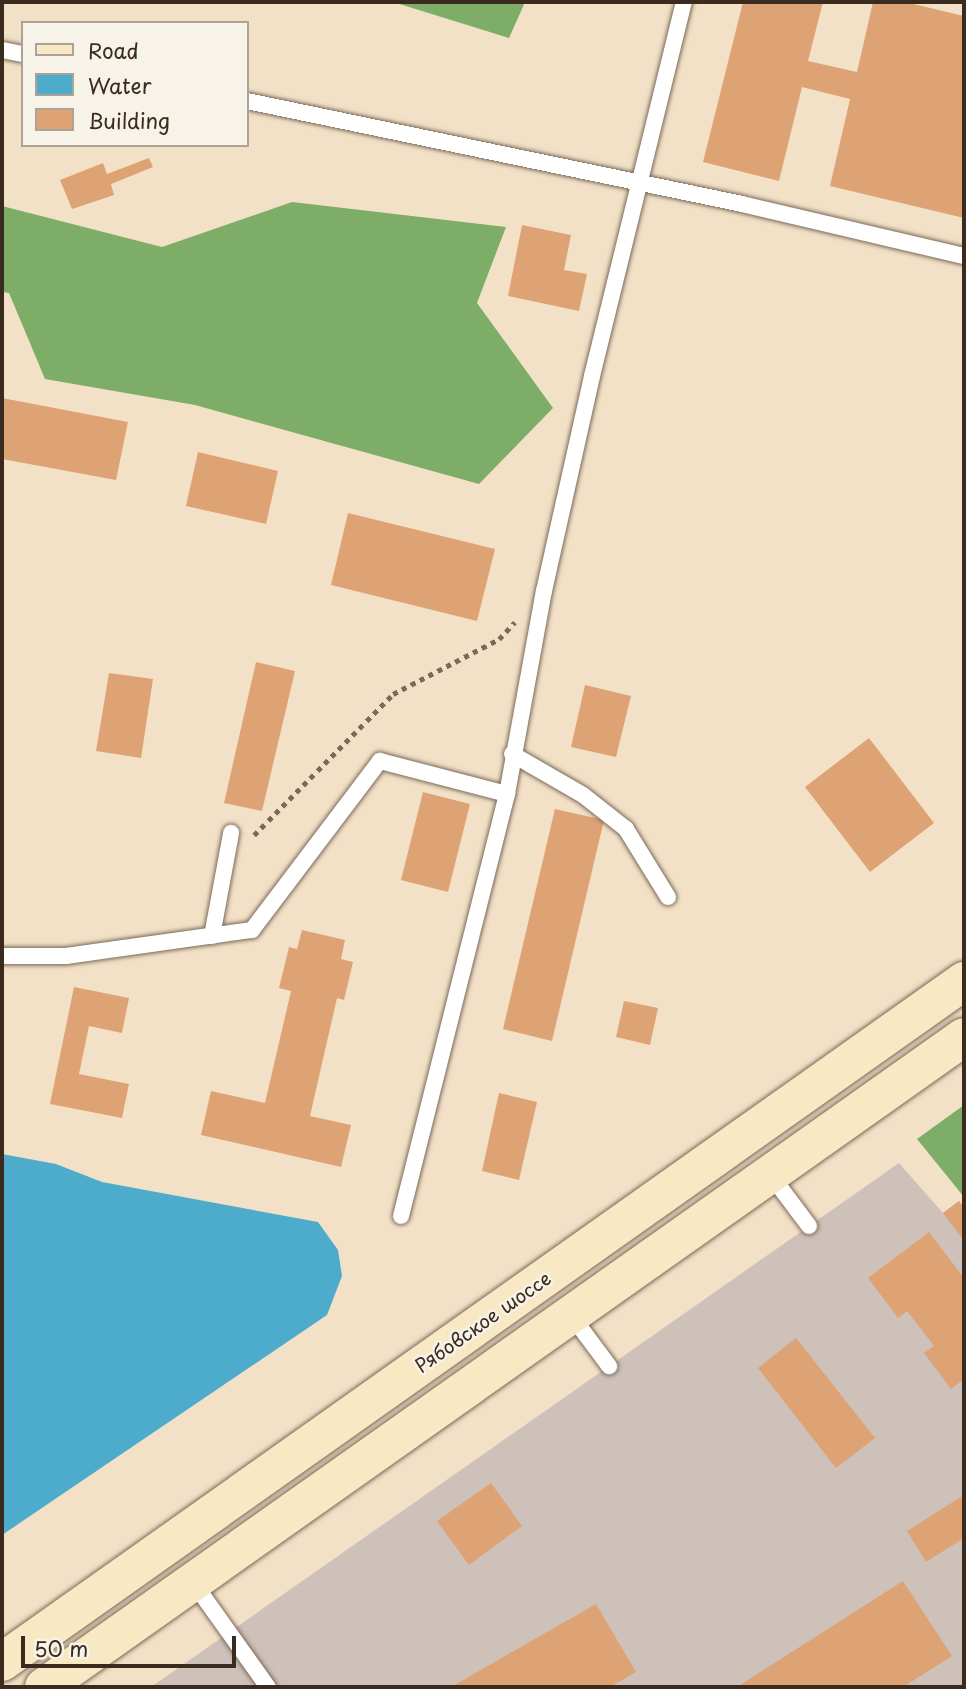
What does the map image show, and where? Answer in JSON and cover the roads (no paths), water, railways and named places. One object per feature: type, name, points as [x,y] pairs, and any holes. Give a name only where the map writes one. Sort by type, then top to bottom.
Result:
[{"type":"main road","name":"Рябовское шоссе","points":[[2,1662],[964,981]]},
{"type":"main road","points":[[44,1687],[964,1037]]},
{"type":"lane","points":[[401,1216],[507,794],[512,754],[544,591],[637,181],[684,2]]},
{"type":"lane","points":[[2,50],[21,54]]},
{"type":"lane","points":[[248,101],[637,181],[964,256]]},
{"type":"lane","points":[[512,754],[583,795],[626,829],[668,897]]},
{"type":"lane","points":[[2,956],[66,956],[252,930],[380,761],[507,794]]},
{"type":"lane","points":[[212,936],[231,832]]},
{"type":"lane","points":[[771,1174],[809,1226]]},
{"type":"lane","points":[[571,1315],[609,1366]]},
{"type":"lane","points":[[193,1582],[268,1687]]},
{"type":"water","points":[[2,1154],[56,1164],[102,1182],[318,1222],[338,1250],[342,1276],[327,1315],[2,1535]]}]
